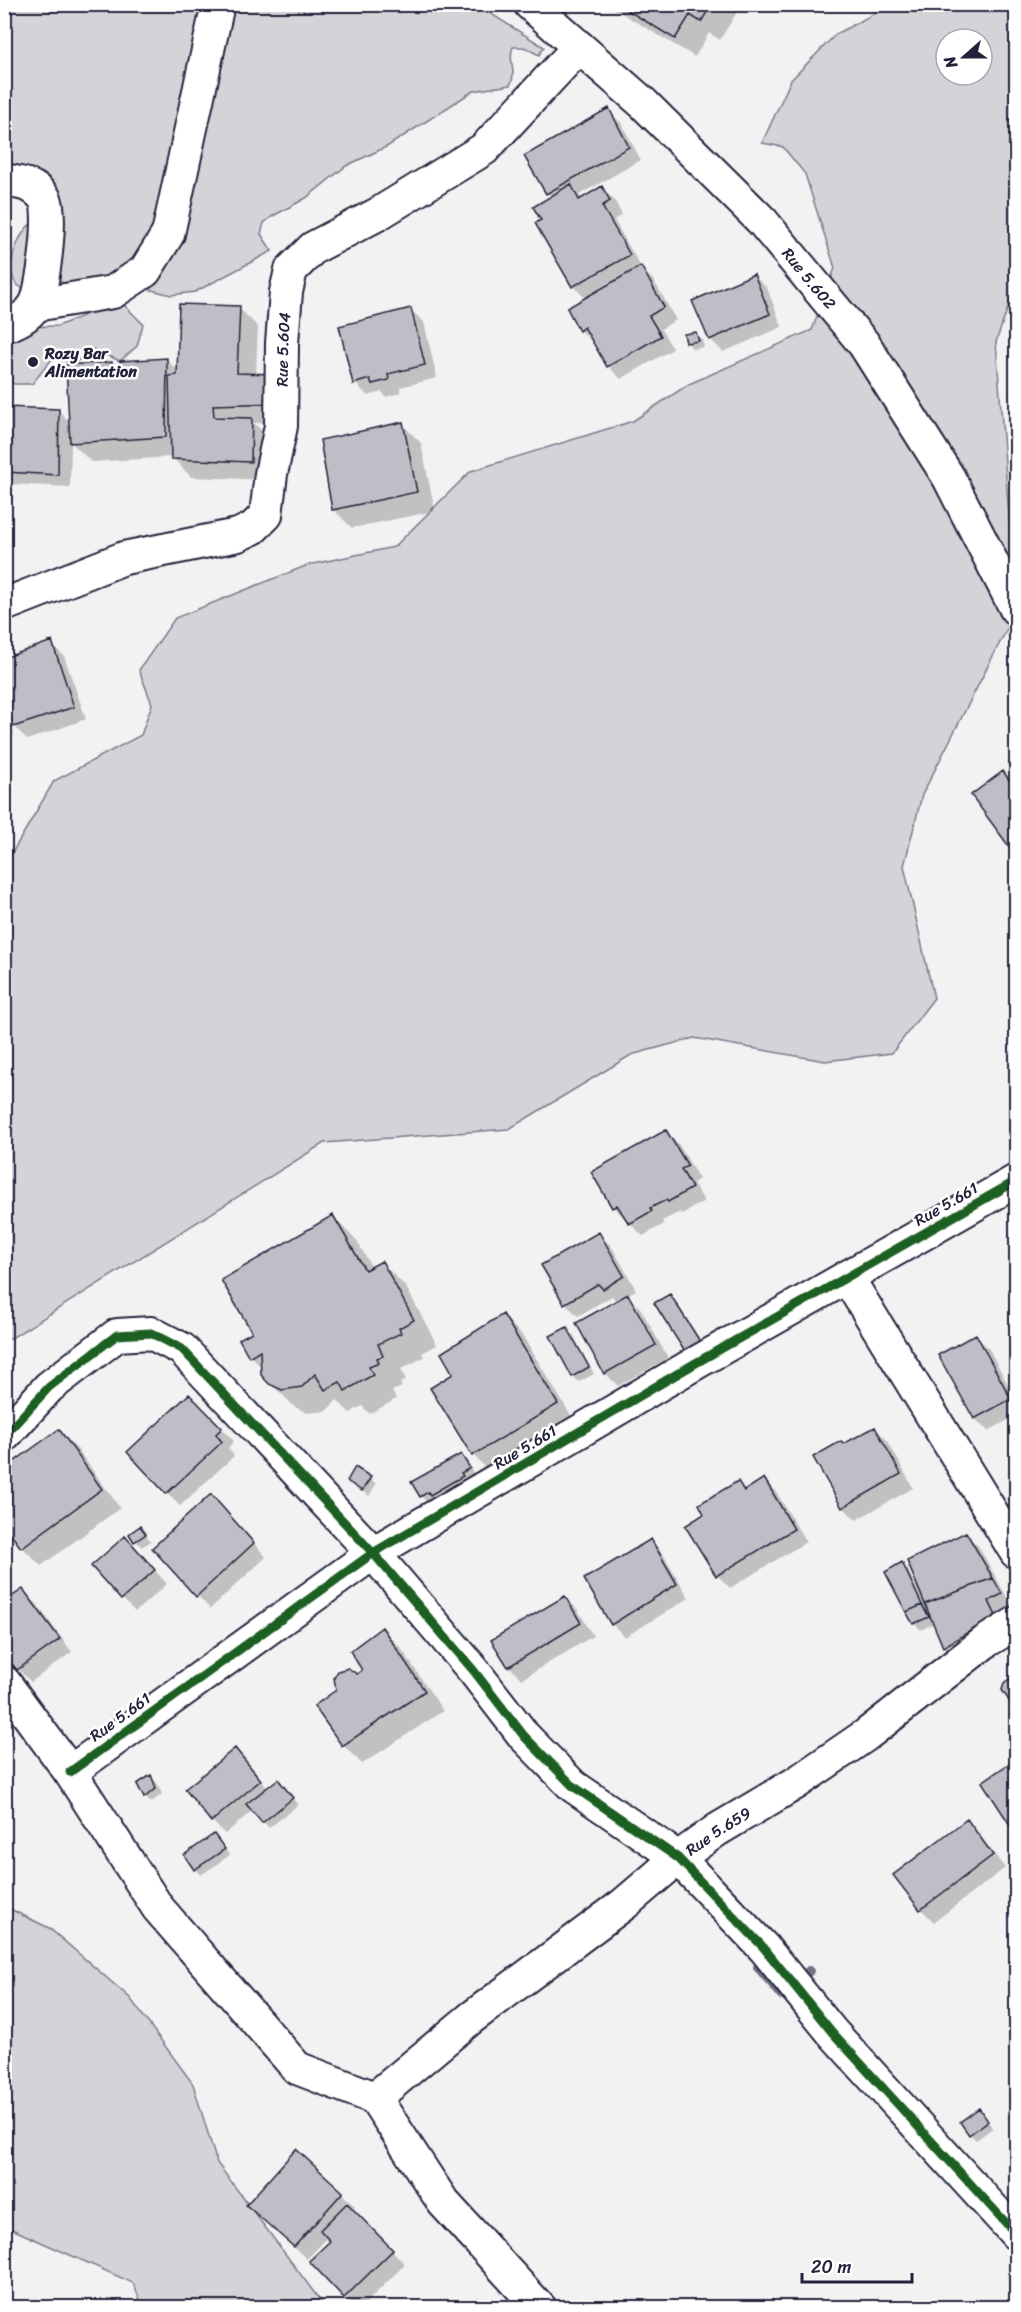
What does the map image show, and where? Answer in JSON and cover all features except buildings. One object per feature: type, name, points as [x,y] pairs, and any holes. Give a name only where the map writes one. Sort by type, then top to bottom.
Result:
[{"type":"street","points":[[35,305],[113,292],[145,271],[168,234],[218,4]]},
{"type":"street","name":"Rue 5.602","points":[[530,4],[643,103],[762,221],[864,344],[949,478],[1017,609]]},
{"type":"street","name":"Rue 5.604","points":[[4,605],[124,558],[238,536],[253,528],[266,515],[271,474],[281,426],[282,343],[286,292],[291,270],[313,248],[378,214],[484,149],[579,47]]},
{"type":"street","points":[[4,180],[32,186],[44,197],[48,206],[49,226],[35,305],[20,320],[4,326]]},
{"type":"street","name":"Rue 5.661","points":[[70,1772],[373,1553],[694,1364],[1017,1181]]},
{"type":"street","points":[[847,1277],[1017,1552]]},
{"type":"street","points":[[4,1436],[49,1387],[117,1335],[151,1332],[182,1349],[373,1553],[474,1671],[524,1736],[573,1786],[678,1858],[764,1948],[832,2032],[1017,2234]]},
{"type":"street","name":"Rue 5.659","points":[[375,2098],[471,2018],[624,1904],[678,1858],[717,1830],[796,1783],[866,1735],[985,1642],[1017,1623]]},
{"type":"street","points":[[4,1682],[70,1772],[158,1908],[297,2068],[375,2098],[443,2202],[540,2307]]},
{"type":"shaded area","points":[[5,5],[477,5],[544,47],[539,55],[524,47],[513,47],[511,57],[513,75],[510,85],[473,91],[388,146],[346,166],[306,198],[273,216],[264,223],[261,234],[272,251],[195,292],[171,295],[148,289],[131,295],[123,304],[143,324],[137,346],[120,361],[93,349],[75,363],[52,359],[32,384],[14,384],[5,379],[5,341],[26,327],[58,326],[85,315],[88,303],[60,281],[52,266],[29,290],[20,287],[14,281],[12,264],[16,245],[29,226],[43,215],[5,176]]},
{"type":"shaded area","points":[[890,5],[1016,5],[1016,284],[996,342],[1016,611],[922,795],[904,866],[934,998],[892,1053],[825,1061],[694,1038],[631,1055],[509,1129],[324,1143],[5,1342],[5,865],[54,781],[141,735],[152,704],[139,670],[175,618],[308,565],[394,547],[471,471],[633,421],[689,384],[812,330],[835,268],[805,174],[783,147],[762,143],[791,80],[836,34]]},
{"type":"shaded area","points":[[4,1906],[49,1928],[130,1998],[193,2084],[217,2163],[325,2307],[143,2307],[133,2283],[5,2226]]},
{"type":"waterway","points":[[758,1967],[783,1996],[809,1971]]},
{"type":"cycle path","points":[[70,1772],[373,1553],[694,1364],[1016,1181]]},
{"type":"cycle path","points":[[4,1436],[49,1387],[117,1335],[151,1333],[182,1349],[373,1553],[474,1671],[524,1736],[573,1786],[678,1858],[764,1948],[832,2032],[1016,2234]]},
{"type":"place","name":"Rozy Bar Alimentation","points":[[33,362]]}]
